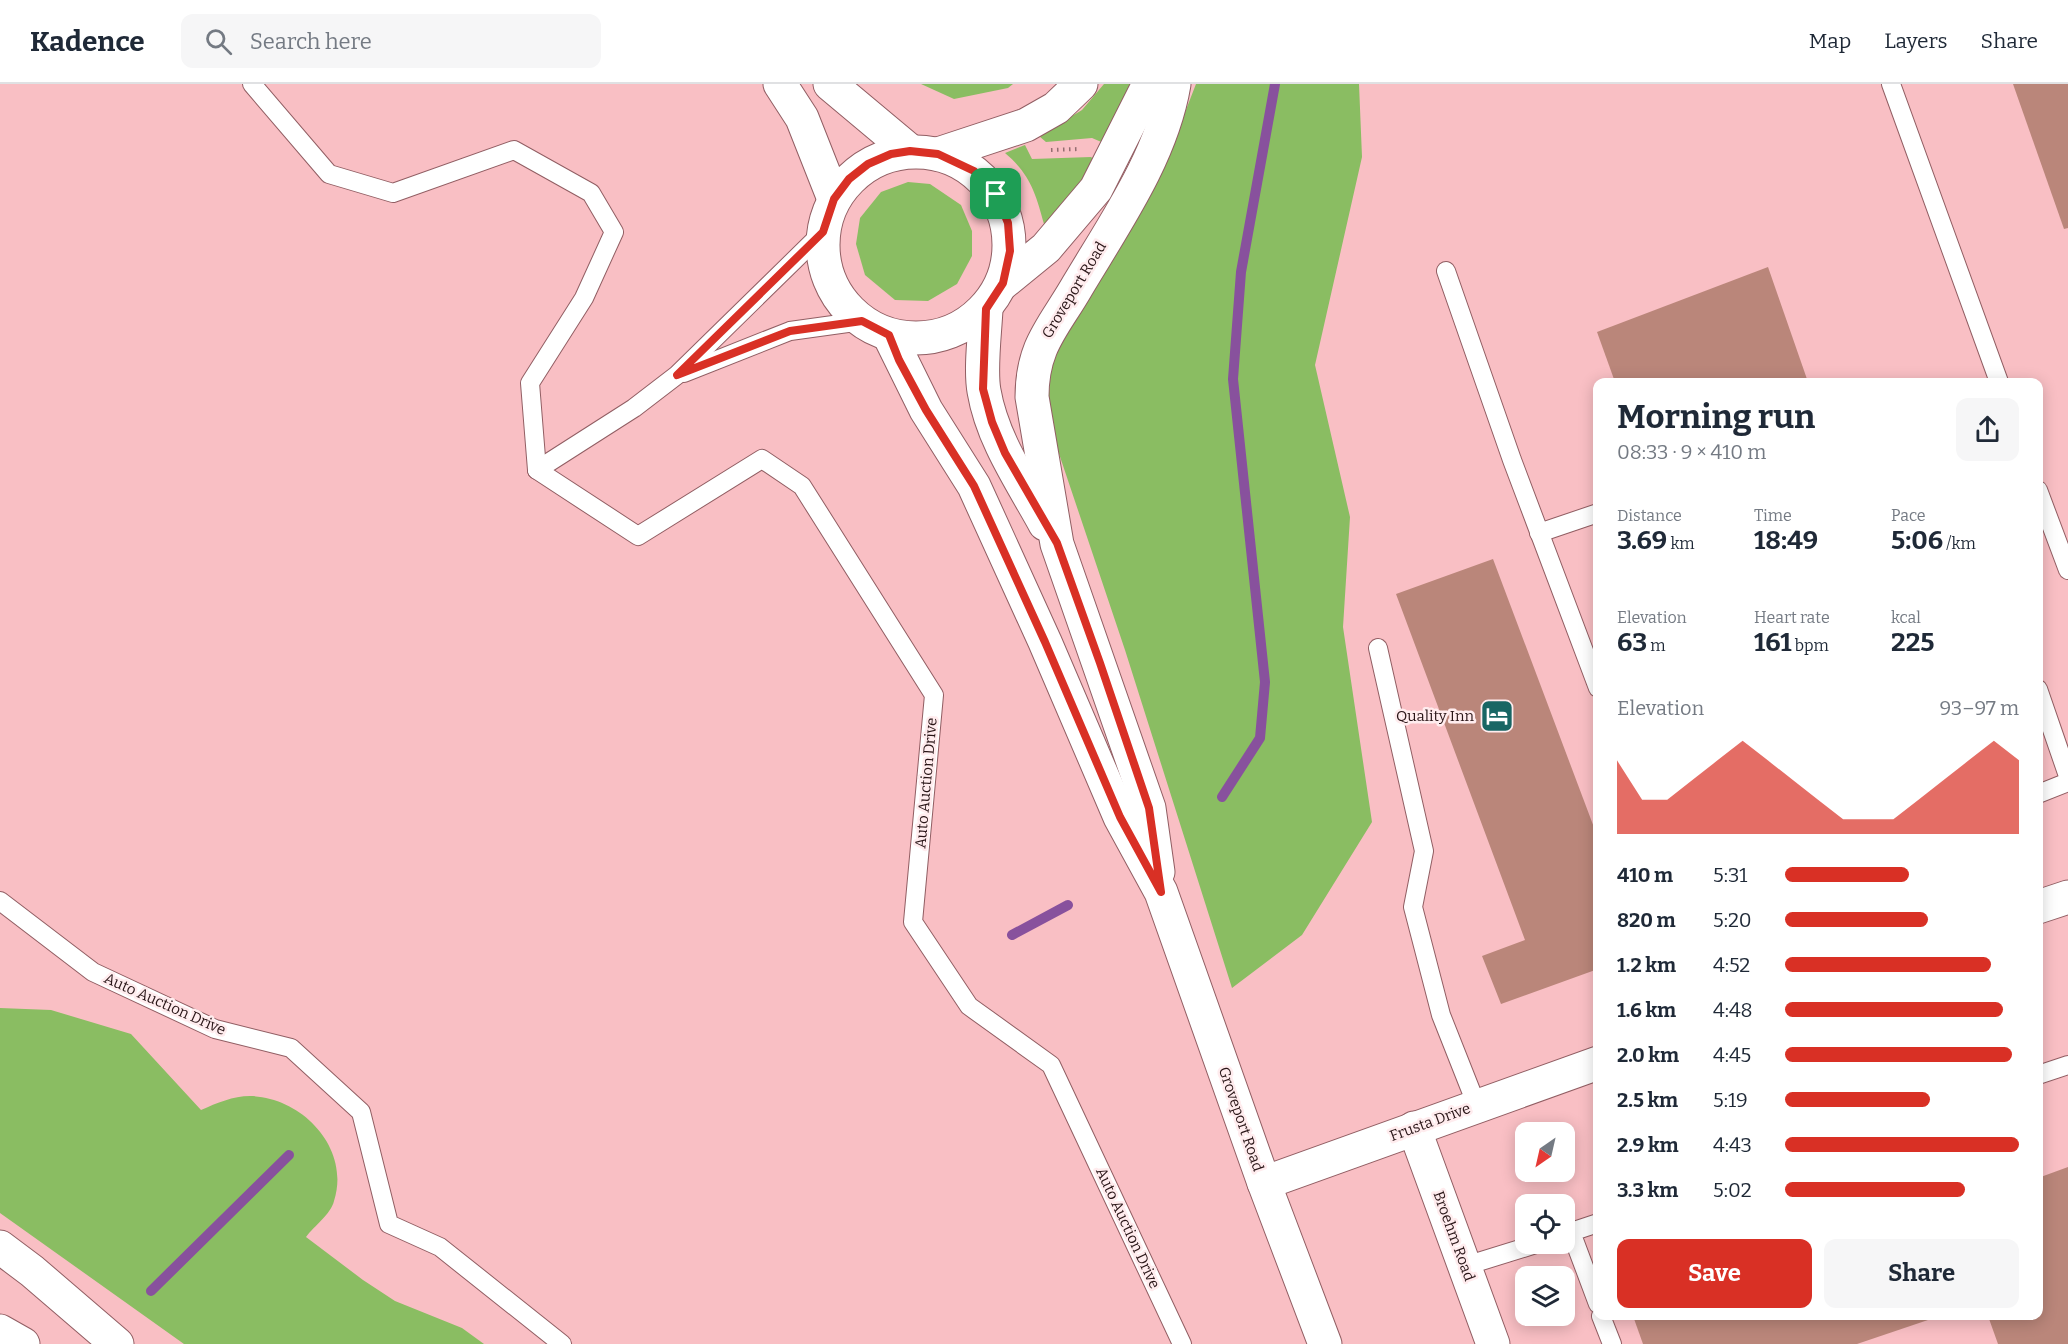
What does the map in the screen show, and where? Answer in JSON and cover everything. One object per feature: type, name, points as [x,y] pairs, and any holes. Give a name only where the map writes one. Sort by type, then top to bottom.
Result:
[{"type":"main road","points":[[780,84],[802,118],[834,199]]},
{"type":"main road","points":[[830,84],[924,153],[974,171],[996,194],[1008,223],[1010,251],[994,296]]},
{"type":"main road","points":[[1081,84],[1056,108],[1026,125],[924,153],[891,154],[868,164],[849,179],[834,199],[823,232],[823,258],[830,282],[843,304],[875,328],[916,339],[942,336],[966,326],[994,296],[1046,248],[1096,189],[1149,84]]},
{"type":"main road","name":"Groveport Road","points":[[1161,892],[1149,808],[1057,543],[1032,397],[1036,361],[1044,338],[1077,289],[1141,176],[1170,110],[1174,84]]},
{"type":"main road","name":"Groveport Road","points":[[994,296],[983,389],[992,422],[1005,453],[1057,543]]},
{"type":"main road","name":"Groveport Road","points":[[875,328],[899,360],[926,410],[974,486],[1045,642],[1120,817],[1161,892],[1264,1183],[1325,1344]]},
{"type":"main road","points":[[2043,905],[2068,897]]},
{"type":"main road","name":"Frusta Drive","points":[[1264,1183],[1593,1065]]},
{"type":"main road","name":"Broehm Road","points":[[1414,1128],[1493,1344]]},
{"type":"main road","points":[[0,1247],[32,1271],[117,1344]]},
{"type":"main road","points":[[0,1331],[23,1344]]},
{"type":"lane","points":[[252,84],[329,174],[393,193],[514,150],[591,193],[614,232],[584,298],[530,383],[537,470],[634,408],[677,375],[823,232]]},
{"type":"lane","points":[[1891,84],[1998,378]]},
{"type":"lane","points":[[1446,271],[1539,532],[1593,675]]},
{"type":"lane","points":[[677,375],[790,331],[875,328]]},
{"type":"lane","name":"Auto Auction Drive","points":[[537,470],[638,536],[762,459],[802,486],[934,695],[913,922],[969,1006],[1051,1065],[1182,1344]]},
{"type":"lane","points":[[2043,503],[2068,570]]},
{"type":"lane","points":[[1539,532],[1593,515]]},
{"type":"lane","points":[[1378,648],[1424,851],[1413,907],[1441,1015],[1477,1106]]},
{"type":"lane","points":[[2043,704],[2068,776]]},
{"type":"lane","points":[[2043,792],[2068,782]]},
{"type":"lane","name":"Auto Auction Drive","points":[[0,901],[93,972],[215,1029],[291,1048],[361,1112],[389,1224],[440,1248],[562,1344]]},
{"type":"lane","points":[[2043,1073],[2068,1065]]},
{"type":"lane","points":[[1575,1231],[1593,1225]]},
{"type":"lane","points":[[1575,1250],[1593,1292]]},
{"type":"lane","points":[[1465,1266],[1515,1251]]},
{"type":"lane","points":[[1603,1320],[1612,1344]]},
{"type":"path","points":[[1041,151],[1082,149]]},
{"type":"green space","points":[[921,84],[1013,84],[1008,88],[954,99]]},
{"type":"green space","points":[[1104,84],[1135,84],[1106,144],[1092,138],[1046,142],[1039,136],[1082,110]]},
{"type":"green space","points":[[1196,84],[1359,84],[1362,157],[1315,365],[1350,517],[1343,627],[1372,822],[1302,935],[1232,988],[1125,650],[1047,418],[1053,345],[1163,169]]},
{"type":"green space","points":[[1025,145],[1032,159],[1091,157],[1096,161],[1064,203],[1044,224],[1031,185],[1021,169],[1005,153]]},
{"type":"green space","points":[[908,182],[930,184],[961,205],[972,231],[972,256],[957,284],[928,301],[895,300],[865,275],[856,244],[860,218],[881,192]]},
{"type":"green space","points":[[0,1008],[51,1010],[131,1034],[201,1110],[219,1102],[250,1096],[287,1105],[304,1116],[318,1129],[329,1145],[335,1162],[337,1181],[332,1206],[306,1237],[395,1301],[462,1328],[484,1344],[184,1344],[0,1213]]},
{"type":"building","points":[[2013,84],[2068,84],[2068,228],[2064,229]]},
{"type":"building","points":[[1768,267],[1807,378],[1614,378],[1597,332]]},
{"type":"building","name":"Quality Inn","points":[[1493,559],[1593,825],[1593,971],[1501,1004],[1482,956],[1525,940],[1396,594]]},
{"type":"building","points":[[2068,1167],[2068,1344],[1998,1344],[1989,1320],[2043,1320],[2043,1176]]},
{"type":"building","points":[[1634,1320],[1928,1320],[1857,1344],[1643,1344]]},
{"type":"waterway","points":[[1222,797],[1260,738],[1265,682],[1233,379],[1241,272],[1275,84]]},
{"type":"waterway","points":[[1012,935],[1068,905]]},
{"type":"waterway","points":[[151,1291],[289,1155]]},
{"type":"place","name":"Quality Inn","points":[[1497,716]]},
{"type":"route","points":[[910,151],[938,154],[974,171],[996,194],[1008,223],[1010,251],[1003,283],[986,309],[983,389],[992,422],[1005,453],[1057,543],[1100,663],[1149,808],[1161,892],[1120,817],[1005,551],[974,486],[926,410],[899,360],[889,335],[862,321],[790,331],[677,375],[823,232],[834,199],[849,179],[868,164],[891,154],[910,151]]}]
